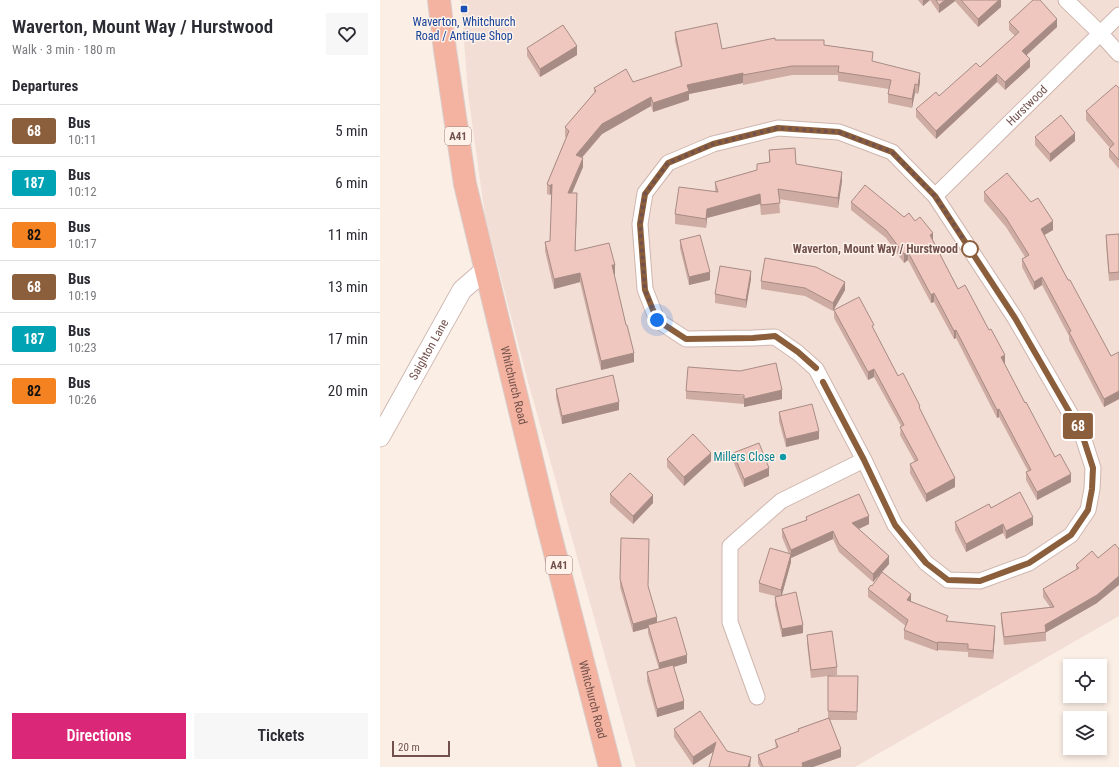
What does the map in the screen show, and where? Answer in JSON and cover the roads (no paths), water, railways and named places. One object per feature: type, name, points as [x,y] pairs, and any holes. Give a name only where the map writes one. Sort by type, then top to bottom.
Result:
[{"type":"highway","name":"Whitchurch Road","points":[[439,0],[444,50],[465,184],[547,522],[610,767]]},
{"type":"street","points":[[1066,0],[1119,54]]},
{"type":"street","name":"Hurstwood","points":[[935,196],[1119,15]]},
{"type":"street","points":[[778,128],[839,132],[892,152],[935,196],[1015,318],[1082,434],[1093,468],[1092,489],[1088,510],[1071,535],[1029,563],[980,581],[948,580],[926,563],[895,525],[864,460],[816,368],[798,352],[775,336],[753,338],[686,339],[657,320],[645,290],[640,224],[645,194],[668,163],[713,144],[778,128]]},
{"type":"street","name":"Saighton Lane","points":[[380,437],[462,290],[485,270]]},
{"type":"street","points":[[757,697],[730,622],[730,546],[781,501],[864,460]]},
{"type":"place","name":"Waverton, Whitchurch Road / Antique Shop","points":[[464,9]]},
{"type":"place","name":"Waverton, Mount Way / Hurstwood","points":[[970,249]]},
{"type":"place","name":"Millers Close","points":[[783,457]]}]
